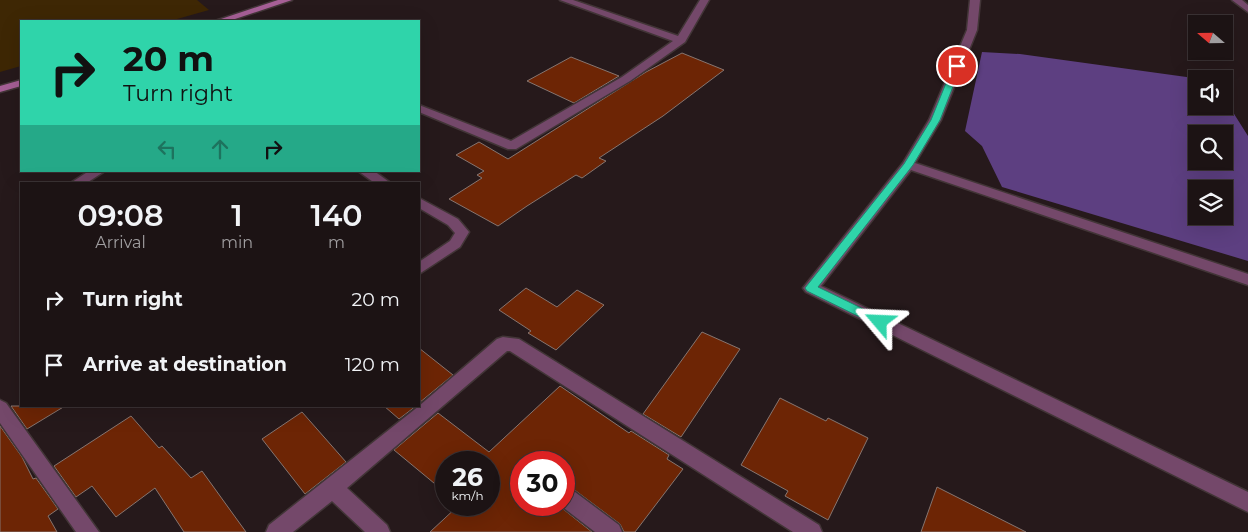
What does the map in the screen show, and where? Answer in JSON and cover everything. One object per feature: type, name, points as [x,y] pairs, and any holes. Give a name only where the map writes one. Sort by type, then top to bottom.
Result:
[{"type":"street","points":[[223,20],[287,0]]},
{"type":"street","points":[[564,0],[682,40]]},
{"type":"street","points":[[420,108],[512,146],[626,79],[682,40],[704,0]]},
{"type":"street","points":[[975,0],[972,30],[935,120],[908,165],[811,288],[1248,502]]},
{"type":"street","points":[[1236,0],[1248,9]]},
{"type":"street","points":[[0,90],[20,83]]},
{"type":"street","points":[[908,165],[1248,280]]},
{"type":"street","points":[[79,182],[97,172]]},
{"type":"street","points":[[366,172],[383,182]]},
{"type":"street","points":[[420,203],[453,222],[462,232],[455,244],[420,269]]},
{"type":"street","points":[[276,532],[333,488],[503,344],[513,344],[812,532]]},
{"type":"street","points":[[0,408],[88,532]]},
{"type":"street","points":[[333,488],[380,532]]},
{"type":"street","points":[[575,504],[612,532]]},
{"type":"shaded area","points":[[0,0],[197,0],[209,10],[174,20],[20,20],[20,66],[0,72]]},
{"type":"shaded area","points":[[982,52],[1020,54],[1188,77],[1188,115],[1233,115],[1233,112],[1248,136],[1248,261],[1002,187],[982,146],[965,131]]},
{"type":"building","points":[[682,53],[724,70],[663,116],[599,158],[606,161],[582,178],[576,175],[498,226],[449,199],[482,178],[477,175],[484,171],[456,155],[479,142],[508,159],[646,72]]},
{"type":"building","points":[[571,57],[619,76],[574,103],[527,81]]},
{"type":"building","points":[[526,288],[557,307],[577,290],[604,305],[556,350],[528,333],[531,331],[499,310]]},
{"type":"building","points":[[702,332],[740,349],[681,437],[643,414]]},
{"type":"building","points":[[420,349],[453,375],[420,402]]},
{"type":"building","points":[[560,386],[629,433],[631,431],[669,455],[667,459],[683,469],[635,532],[624,532],[620,524],[575,490],[575,451],[510,451],[510,516],[572,516],[592,532],[430,532],[447,516],[500,516],[500,451],[490,451]]},
{"type":"building","points":[[780,398],[826,421],[828,418],[868,438],[828,520],[785,496],[788,491],[741,465]]},
{"type":"building","points":[[11,406],[63,407],[27,429]]},
{"type":"building","points":[[385,407],[415,407],[399,419]]},
{"type":"building","points":[[302,412],[346,462],[305,494],[262,439]]},
{"type":"building","points":[[438,413],[488,451],[435,451],[435,484],[394,450]]},
{"type":"building","points":[[131,416],[159,448],[162,446],[191,478],[202,471],[246,532],[184,532],[155,488],[116,517],[92,486],[76,497],[54,466]]},
{"type":"building","points":[[0,426],[22,457],[33,479],[36,478],[58,509],[48,516],[57,532],[0,532]]},
{"type":"building","points":[[937,487],[1026,532],[921,532]]},
{"type":"route","points":[[880,322],[811,288],[908,165],[935,120],[957,66]]}]
